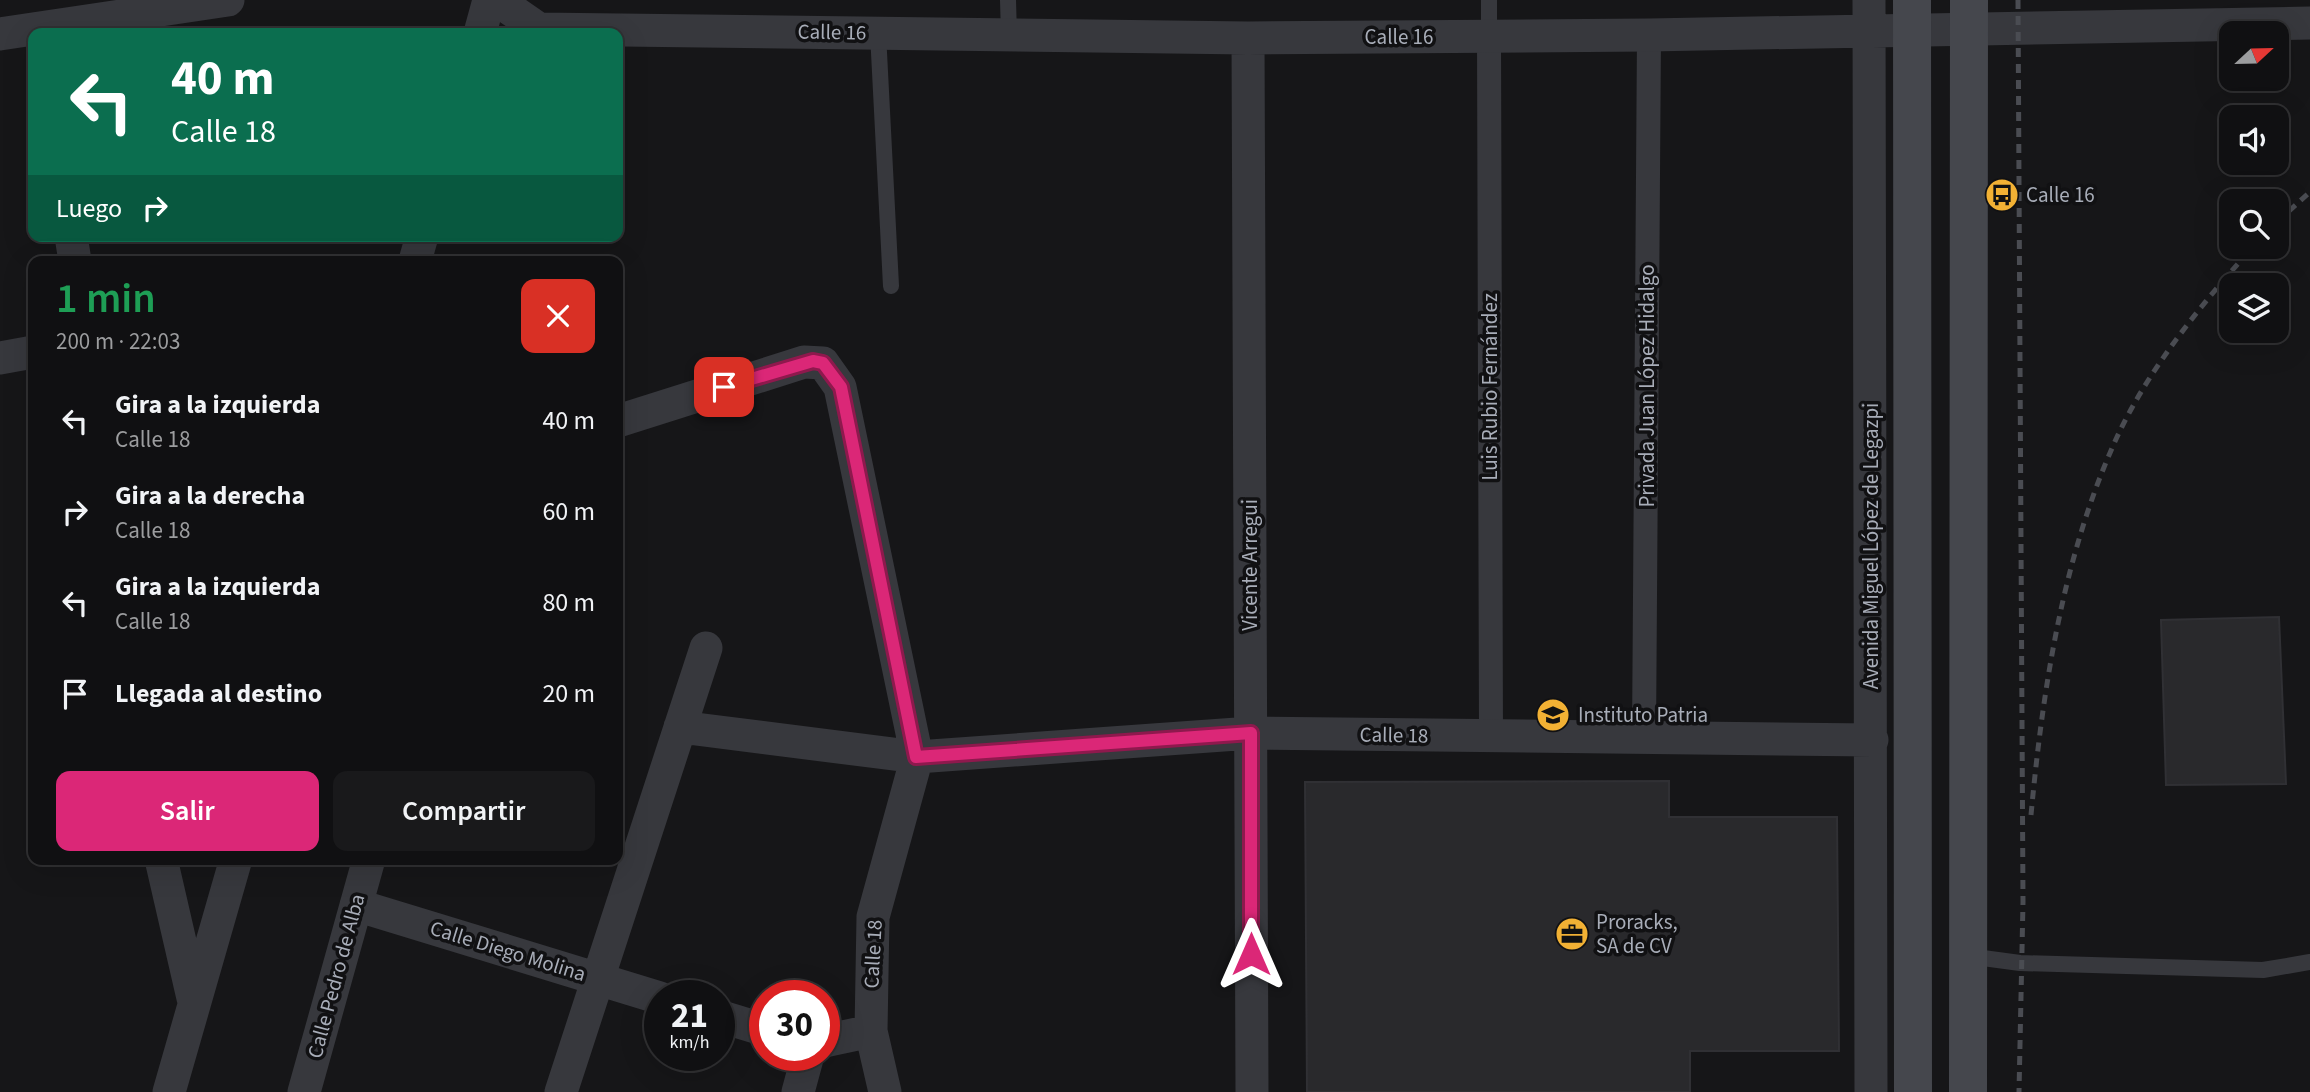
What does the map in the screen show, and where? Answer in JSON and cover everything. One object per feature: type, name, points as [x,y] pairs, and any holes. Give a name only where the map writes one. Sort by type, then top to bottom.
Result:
[{"type":"main road","points":[[1968,1092],[1969,14]]},
{"type":"main road","name":"Avenida Miguel López de Legazpi","points":[[1912,15],[1913,1092]]},
{"type":"street","points":[[23,25],[228,0]]},
{"type":"street","points":[[481,28],[489,0]]},
{"type":"street","name":"Calle 16","points":[[497,0],[538,28]]},
{"type":"street","name":"Calle 16","points":[[623,30],[1248,38],[1649,36],[1869,15],[1969,14],[2310,23]]},
{"type":"street","name":"Avenida Miguel López de Legazpi","points":[[1869,15],[1871,1092]]},
{"type":"street","name":"Privada Juan López Hidalgo","points":[[1644,737],[1649,36]]},
{"type":"street","name":"Luis Rubio Fernández","points":[[1489,37],[1491,736]]},
{"type":"street","name":"Vicente Arregui","points":[[1248,38],[1252,1092]]},
{"type":"street","points":[[0,358],[28,353]]},
{"type":"street","name":"Calle 18","points":[[623,419],[804,362],[823,363],[841,387],[916,757],[873,917],[871,1031],[885,1092]]},
{"type":"street","points":[[561,1092],[706,648]]},
{"type":"street","name":"Calle 18","points":[[680,727],[916,757],[1251,733],[1872,740]]},
{"type":"street","points":[[162,865],[194,1000]]},
{"type":"street","points":[[169,1092],[234,865]]},
{"type":"street","name":"Calle Pedro de Alba","points":[[304,1092],[367,865]]},
{"type":"street","name":"Calle Diego Molina","points":[[356,905],[644,993]]},
{"type":"street","points":[[840,1038],[871,1031]]},
{"type":"street","points":[[798,1092],[804,1071]]},
{"type":"lane","points":[[1008,0],[1009,35]]},
{"type":"lane","points":[[1489,0],[1489,37]]},
{"type":"lane","points":[[878,33],[891,286]]},
{"type":"lane","points":[[1968,956],[2020,963],[2263,970],[2310,962]]},
{"type":"building","points":[[2279,617],[2286,784],[2166,785],[2161,620]]},
{"type":"building","name":"Proracks, SA de CV","points":[[1669,781],[1669,817],[1837,817],[1839,1051],[1690,1051],[1690,1092],[1307,1092],[1305,782]]},
{"type":"railway","points":[[2018,0],[2023,902],[2019,1092]]},
{"type":"railway","points":[[2289,211],[2310,192]]},
{"type":"railway","points":[[2031,815],[2042,719],[2058,622],[2082,528],[2098,482],[2130,411],[2161,361],[2196,313],[2242,259]]},
{"type":"place","name":"Calle 16","points":[[2002,195]]},
{"type":"place","name":"Instituto Patria","points":[[1553,715]]},
{"type":"place","name":"Proracks, SA de CV","points":[[1572,934]]},
{"type":"route","points":[[724,387],[813,361],[823,363],[841,387],[916,757],[1251,733],[1251,954]]}]
